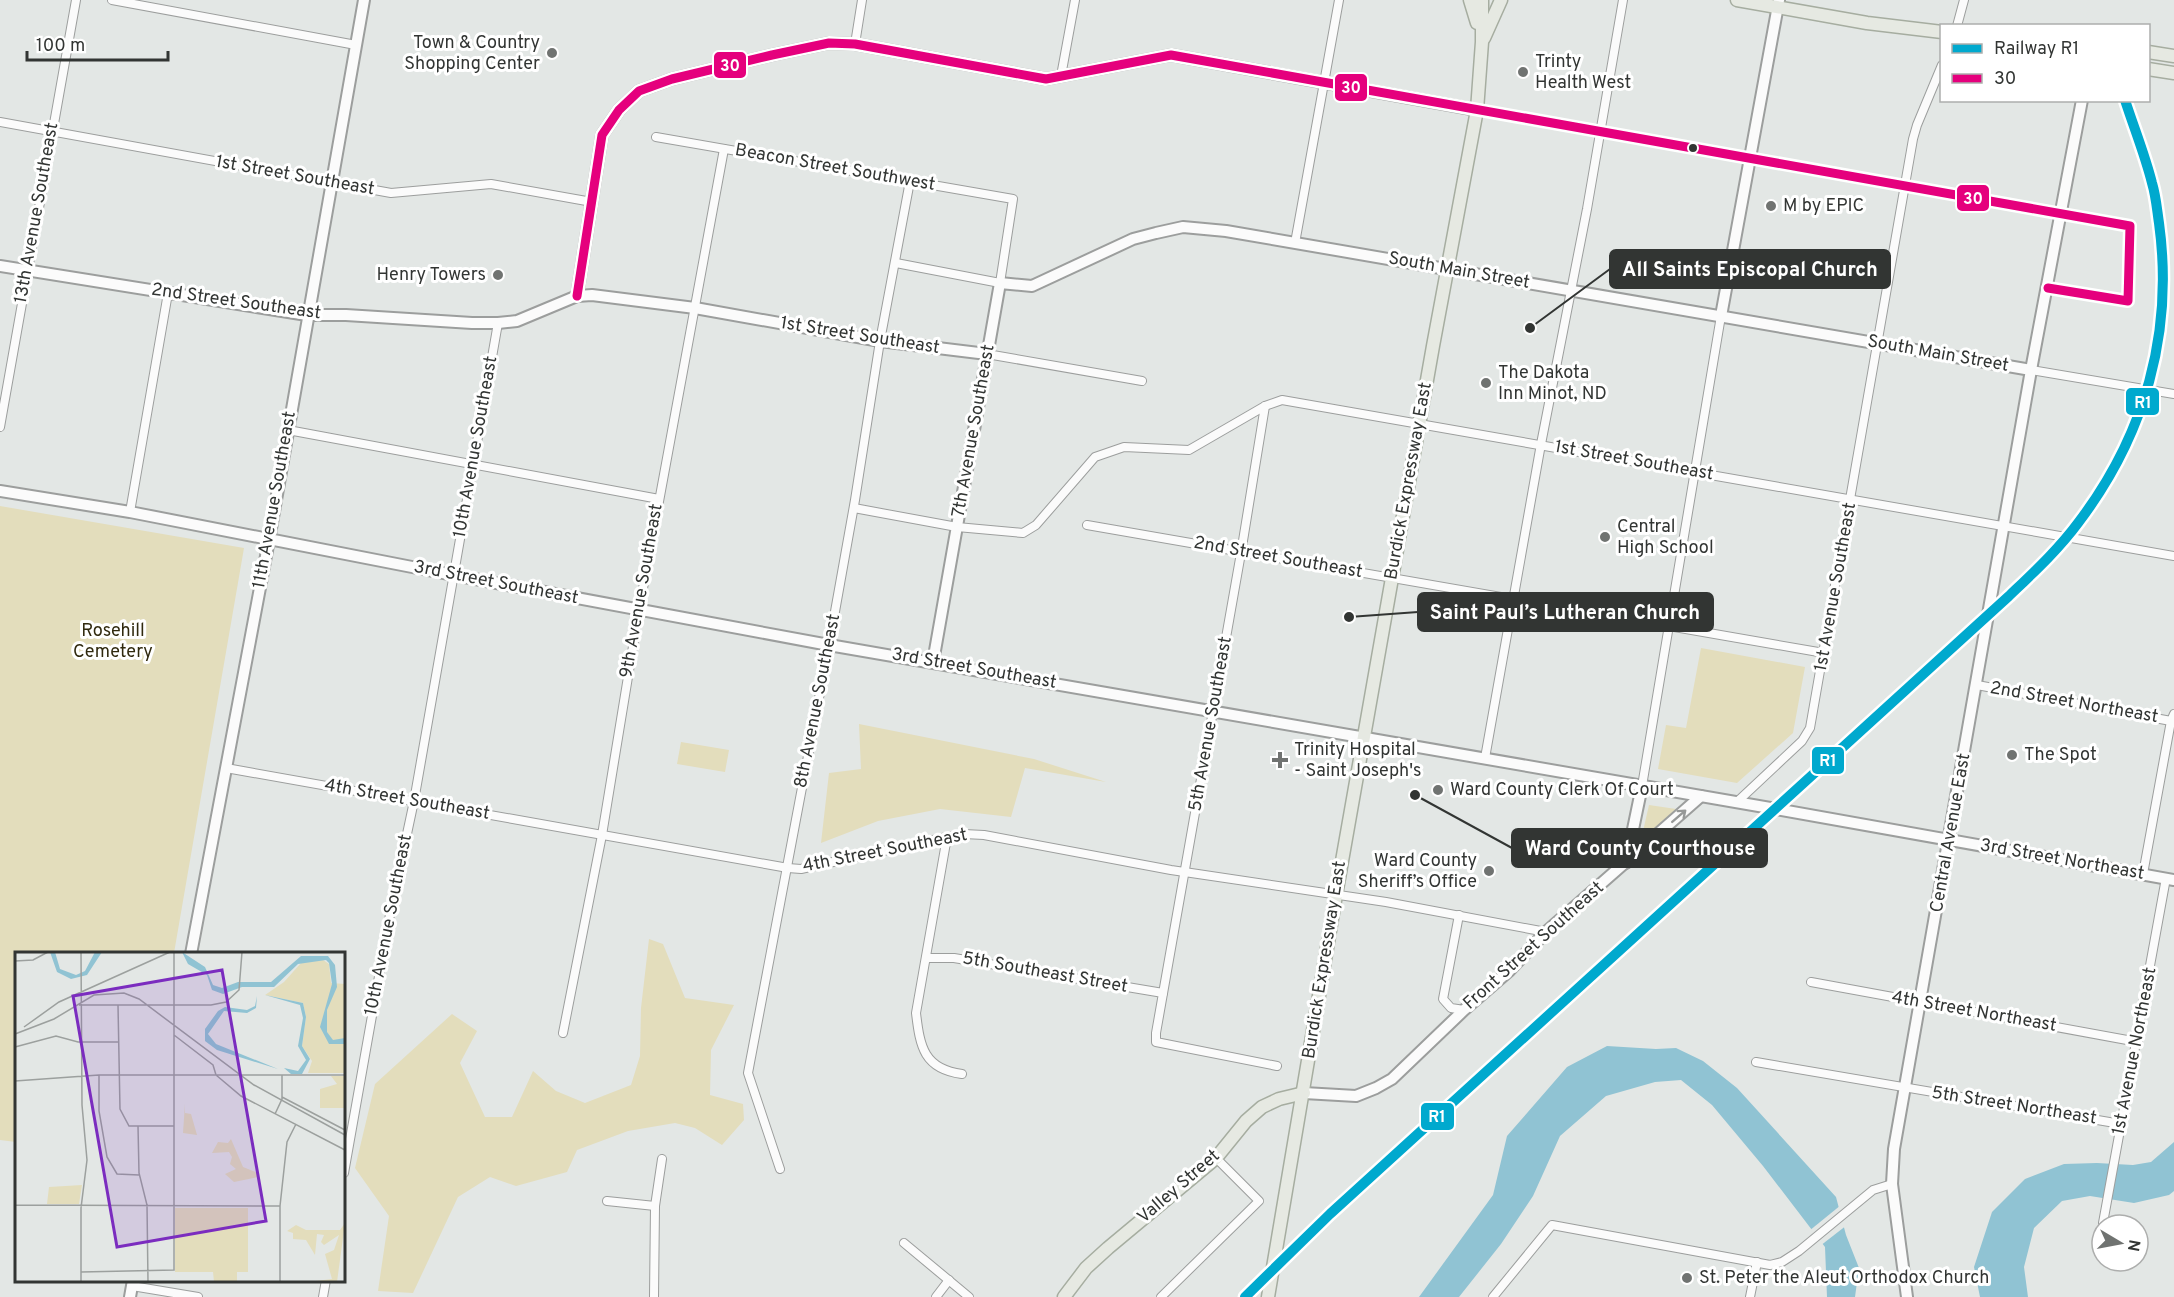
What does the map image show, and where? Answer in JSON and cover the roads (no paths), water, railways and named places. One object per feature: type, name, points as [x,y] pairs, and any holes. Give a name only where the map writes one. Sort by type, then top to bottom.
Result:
[{"type":"main road","points":[[1470,0],[1482,42]]},
{"type":"main road","name":"Burdick Expressway East","points":[[1268,1297],[1336,895],[1477,110],[1482,42],[1482,0]]},
{"type":"main road","points":[[1482,42],[1501,0]]},
{"type":"main road","points":[[1737,0],[1779,4],[1867,23],[1940,32]]},
{"type":"main road","points":[[2150,52],[2174,56]]},
{"type":"main road","points":[[2150,69],[2174,73]]},
{"type":"main road","name":"Valley Street","points":[[1064,1297],[1086,1268],[1216,1158],[1246,1121],[1262,1107],[1288,1095],[1304,1093]]},
{"type":"street","name":"13th Avenue Southeast","points":[[0,427],[75,0]]},
{"type":"street","points":[[112,0],[356,45]]},
{"type":"street","name":"11th Avenue Southeast","points":[[191,952],[269,540],[364,0]]},
{"type":"street","points":[[855,44],[862,0]]},
{"type":"street","points":[[1061,76],[1075,0]]},
{"type":"street","points":[[1295,243],[1339,0]]},
{"type":"street","points":[[1485,758],[1623,0]]},
{"type":"street","points":[[1958,24],[1964,0]]},
{"type":"street","points":[[1626,863],[1642,786],[1721,316],[1779,4]]},
{"type":"street","points":[[577,296],[602,135],[619,110],[639,91],[672,79],[772,54],[830,43],[855,44],[1046,79],[1171,56],[2130,226],[2128,301],[2048,288]]},
{"type":"street","name":"1st Avenue Southeast","points":[[1737,802],[1802,741],[1810,728],[1905,185],[1917,125],[1940,68]]},
{"type":"street","name":"Central Avenue East","points":[[1907,1297],[1892,1184],[1894,1149],[2031,370],[2082,102]]},
{"type":"street","name":"1st Street Southeast","points":[[0,122],[52,129],[61,134],[391,193],[490,184],[592,202]]},
{"type":"street","name":"Beacon Street Southwest","points":[[656,137],[1013,199]]},
{"type":"street","name":"9th Avenue Southeast","points":[[563,1034],[602,835],[639,610],[724,149]]},
{"type":"street","name":"8th Avenue Southeast","points":[[780,1169],[748,1073],[854,508],[880,341],[910,182]]},
{"type":"street","name":"7th Avenue Southeast","points":[[933,662],[1013,199]]},
{"type":"street","name":"South Main Street","points":[[896,263],[1000,283],[1032,286],[1133,239],[1183,227],[1226,231],[2031,370]]},
{"type":"street","name":"2nd Street Southeast","points":[[0,266],[307,315],[498,323],[517,321],[577,296]]},
{"type":"street","points":[[130,512],[168,293]]},
{"type":"street","name":"1st Street Southeast","points":[[577,296],[592,295],[695,308],[880,341],[987,354],[1142,381]]},
{"type":"street","name":"10th Avenue Southeast","points":[[345,1167],[391,909],[414,801],[498,323]]},
{"type":"street","points":[[2031,370],[2174,394]]},
{"type":"street","name":"1st Street Southeast","points":[[1264,406],[1282,400],[2174,556]]},
{"type":"street","points":[[854,508],[957,527],[1023,533],[1036,525],[1095,457],[1124,447],[1189,450],[1264,406]]},
{"type":"street","name":"5th Avenue Southeast","points":[[1264,406],[1241,553],[1156,1042],[1277,1066]]},
{"type":"street","points":[[288,430],[659,499]]},
{"type":"street","name":"3rd Street Southeast","points":[[0,491],[130,512],[829,645],[1950,839]]},
{"type":"street","name":"2nd Street Southeast","points":[[1087,525],[1824,653]]},
{"type":"street","name":"2nd Street Northeast","points":[[1977,685],[2172,718]]},
{"type":"street","points":[[2143,874],[2172,718]]},
{"type":"street","name":"4th Street Southeast","points":[[226,768],[788,868],[801,869],[964,834],[984,835],[1185,872],[1459,915],[1546,932]]},
{"type":"street","name":"Front Street Southeast","points":[[1304,1093],[1347,1096],[1366,1093],[1392,1079],[1464,1010],[1509,971],[1546,932],[1701,796]]},
{"type":"street","points":[[947,837],[916,1013],[919,1041],[932,1063],[948,1072],[962,1074]]},
{"type":"street","name":"3rd Street Northeast","points":[[1950,839],[2170,879]]},
{"type":"street","name":"1st Avenue Northeast","points":[[2105,1213],[2170,879]]},
{"type":"street","points":[[1459,915],[1443,999],[1451,1008],[1464,1010]]},
{"type":"street","name":"5th Southeast Street","points":[[927,958],[954,958],[1163,993]]},
{"type":"street","name":"4th Street Northeast","points":[[1811,982],[2138,1042]]},
{"type":"street","name":"5th Street Northeast","points":[[1756,1062],[2121,1124]]},
{"type":"street","points":[[654,1297],[655,1206],[662,1158]]},
{"type":"street","points":[[1161,1297],[1259,1201],[1216,1158]]},
{"type":"street","points":[[1493,1297],[1552,1225],[1770,1265],[1782,1263],[1803,1248],[1873,1190],[1892,1184]]},
{"type":"street","points":[[607,1201],[655,1206]]},
{"type":"street","points":[[904,1243],[969,1297]]},
{"type":"street","points":[[1750,1297],[1757,1262]]},
{"type":"street","points":[[936,1297],[949,1280]]},
{"type":"street","points":[[323,1297],[326,1282]]},
{"type":"street","points":[[131,1288],[198,1297]]},
{"type":"water","points":[[1607,1046],[1676,1048],[1703,1061],[1737,1088],[1836,1197],[1846,1235],[1859,1268],[1855,1297],[1827,1297],[1825,1247],[1763,1166],[1712,1105],[1681,1080],[1655,1082],[1606,1096],[1560,1136],[1533,1196],[1501,1244],[1459,1297],[1419,1297],[1493,1195],[1507,1136],[1567,1067]]},
{"type":"water","points":[[2174,1142],[2174,1191],[2169,1195],[2134,1203],[2090,1196],[2062,1201],[2034,1228],[2024,1267],[2028,1297],[1980,1297],[1974,1267],[1992,1212],[2025,1179],[2064,1164],[2133,1165],[2151,1162]]},
{"type":"rail line","name":"R1","points":[[1245,1297],[1330,1214],[2009,596],[2054,552],[2078,523],[2121,454],[2137,418],[2158,343],[2163,264],[2159,223],[2146,162],[2126,102]]},
{"type":"place","name":"Town & Country Shopping Center","points":[[552,53]]},
{"type":"place","name":"Trinty Health West","points":[[1523,72]]},
{"type":"place","name":"M by EPIC","points":[[1771,206]]},
{"type":"place","name":"Henry Towers","points":[[498,275]]},
{"type":"place","name":"All Saints Episcopal Church","points":[[1530,328]]},
{"type":"place","name":"The Dakota Inn Minot, ND","points":[[1486,383]]},
{"type":"place","name":"Central High School","points":[[1605,537]]},
{"type":"place","name":"Saint Paul’s Lutheran Church","points":[[1349,617]]},
{"type":"place","name":"The Spot","points":[[2012,755]]},
{"type":"place","name":"Trinity Hospital - Saint Joseph's","points":[[1280,760]]},
{"type":"place","name":"Ward County Clerk Of Court","points":[[1438,790]]},
{"type":"place","name":"Ward County Courthouse","points":[[1415,795]]},
{"type":"place","name":"Ward County Sheriff’s Office","points":[[1489,871]]},
{"type":"place","name":"St. Peter the Aleut Orthodox Church","points":[[1687,1278]]},
{"type":"park label","name":"Rosehill Cemetery","points":[[113,641]]}]
